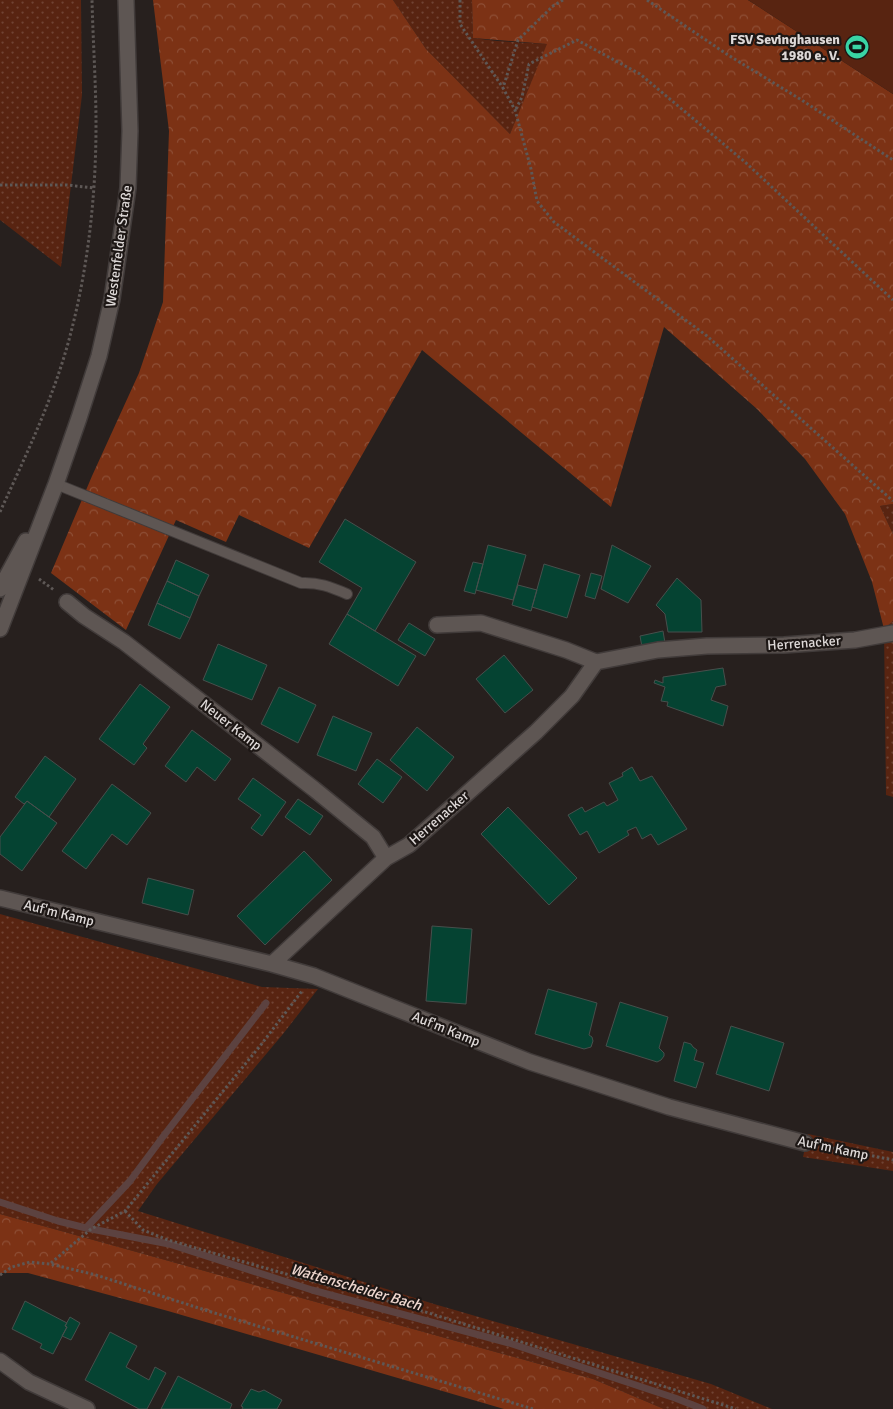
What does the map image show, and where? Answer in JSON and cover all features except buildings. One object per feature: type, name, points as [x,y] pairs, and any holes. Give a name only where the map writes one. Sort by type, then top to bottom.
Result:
[{"type":"street","name":"Westenfelder Straße","points":[[0,629],[56,484],[79,418],[99,356],[112,299],[128,188],[130,130],[126,0]]},
{"type":"street","name":"Westenfelder Straße","points":[[0,588],[56,484]]},
{"type":"street","name":"Neuer Kamp","points":[[67,602],[84,616],[124,642],[314,789],[373,837],[386,858]]},
{"type":"street","points":[[437,625],[481,623],[566,650],[596,662]]},
{"type":"street","name":"Herrenacker","points":[[272,964],[386,858],[409,845],[536,732],[572,696],[596,662],[658,650],[707,646],[855,640],[893,633]]},
{"type":"street","name":"Auf'm Kamp","points":[[0,898],[272,964],[314,976],[530,1062],[669,1107],[805,1143]]},
{"type":"street","points":[[0,1362],[29,1382],[87,1409]]},
{"type":"lane","points":[[56,484],[301,583],[312,582],[328,586],[346,594]]},
{"type":"path","points":[[0,512],[34,437],[52,391],[70,337],[82,283],[94,188],[96,125],[92,0]]},
{"type":"path","points":[[460,0],[460,24],[516,110],[537,201],[554,222],[707,336],[893,502]]},
{"type":"path","points":[[503,88],[518,40],[553,6],[563,0]]},
{"type":"path","points":[[647,0],[728,55],[800,99],[893,160]]},
{"type":"path","points":[[516,110],[522,97],[529,64],[577,40],[640,74],[744,162],[893,300]]},
{"type":"path","points":[[0,185],[67,185],[94,188]]},
{"type":"path","points":[[24,567],[67,602]]},
{"type":"path","points":[[50,1264],[91,1229],[125,1212],[260,1046],[314,976]]},
{"type":"path","name":"Auf'm Kamp","points":[[805,1143],[893,1160]]},
{"type":"path","points":[[125,1212],[143,1230],[168,1240],[403,1305],[736,1409]]},
{"type":"path","points":[[0,1275],[12,1267],[30,1262],[50,1264],[96,1275],[226,1317],[533,1409]]},
{"type":"shaded area","points":[[0,0],[81,0],[82,95],[61,267],[0,220]]},
{"type":"shaded area","points":[[393,0],[472,0],[473,38],[548,44],[510,134],[426,49]]},
{"type":"shaded area","name":"FSV Sevinghausen 1980 e. V.","points":[[748,0],[893,0],[893,94]]},
{"type":"shaded area","points":[[893,504],[893,534],[880,506]]},
{"type":"shaded area","points":[[893,621],[893,797],[886,795],[884,629]]},
{"type":"shaded area","points":[[0,914],[262,987],[318,989],[283,1034],[157,1184],[138,1211],[434,1304],[711,1384],[772,1409],[664,1409],[593,1379],[0,1214]]},
{"type":"shaded area","points":[[808,1134],[893,1152],[893,1171],[803,1157]]},
{"type":"green space","points":[[153,0],[393,0],[426,49],[510,134],[547,44],[473,38],[472,0],[748,0],[893,94],[893,504],[880,506],[893,534],[893,621],[884,629],[872,582],[845,514],[805,459],[757,409],[664,327],[611,507],[422,350],[309,548],[239,515],[226,542],[176,520],[126,630],[51,573],[92,476],[139,373],[163,302],[169,131]]},
{"type":"green space","points":[[0,1214],[593,1379],[664,1409],[504,1409],[168,1311],[28,1273],[0,1273]]},
{"type":"waterway","points":[[86,1228],[130,1181],[266,1003]]},
{"type":"waterway","name":"Wattenscheider Bach","points":[[0,1202],[86,1228],[169,1244],[312,1290],[509,1343],[703,1409]]},
{"type":"place","name":"FSV Sevinghausen 1980 e. V.","points":[[857,47]]}]
